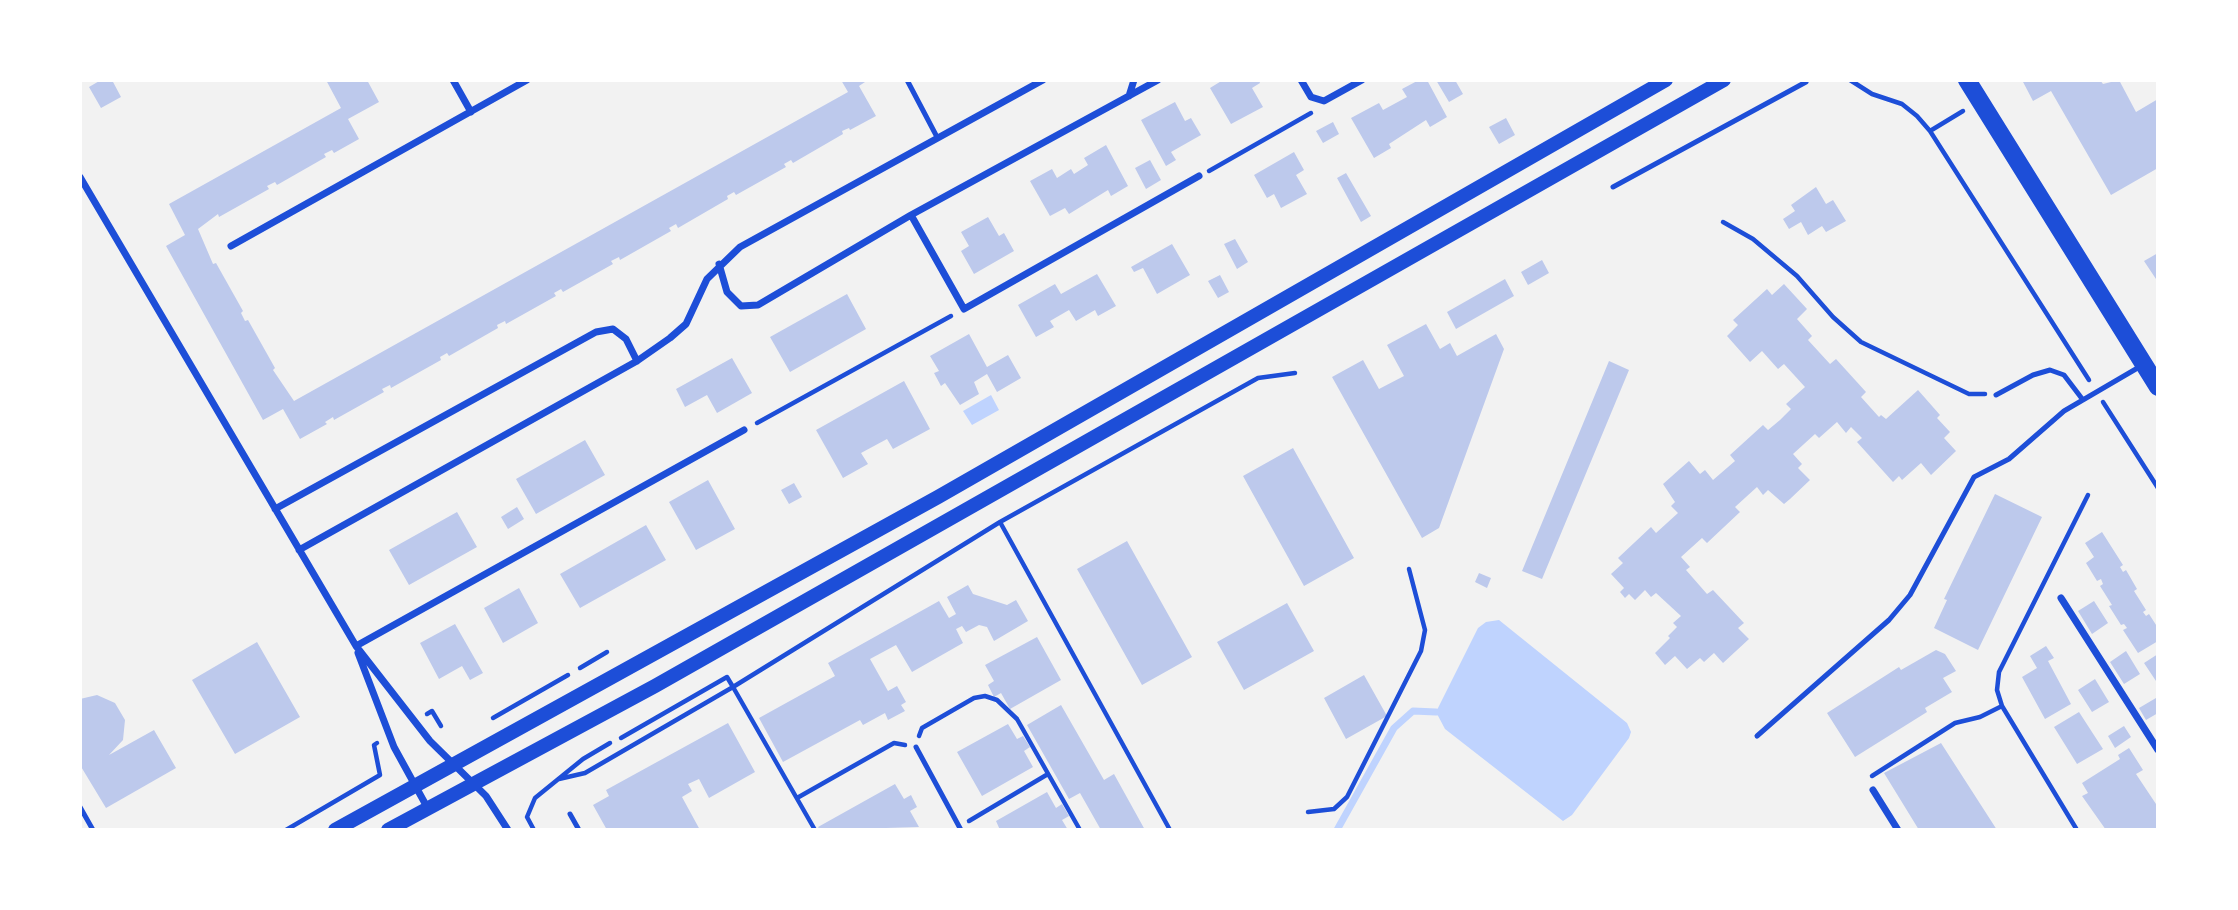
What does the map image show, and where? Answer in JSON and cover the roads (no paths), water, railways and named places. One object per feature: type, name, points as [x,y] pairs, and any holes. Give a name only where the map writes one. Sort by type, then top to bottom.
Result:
[{"type":"main road","points":[[335,830],[938,497],[1666,80]]},
{"type":"main road","points":[[388,830],[655,687],[1724,80]]},
{"type":"main road","points":[[1968,80],[2158,387]]},
{"type":"street","points":[[453,80],[471,112]]},
{"type":"street","points":[[231,246],[527,80]]},
{"type":"street","points":[[299,550],[637,360],[686,324],[707,279],[719,264],[740,247],[1043,80]]},
{"type":"street","points":[[1129,96],[1134,80]]},
{"type":"street","points":[[719,264],[727,292],[741,306],[758,306],[911,215],[1158,80]]},
{"type":"street","points":[[1301,80],[1311,97],[1324,101],[1362,80]]},
{"type":"street","points":[[911,215],[964,309],[1199,176]]},
{"type":"street","points":[[80,177],[356,646],[415,722],[498,811],[508,830]]},
{"type":"street","points":[[275,509],[596,332],[613,329],[626,340],[637,360]]},
{"type":"street","points":[[356,646],[744,430]]},
{"type":"street","points":[[2061,598],[2158,750]]},
{"type":"street","points":[[356,646],[389,736],[428,807]]},
{"type":"street","points":[[1873,790],[1898,830]]},
{"type":"lane","points":[[907,80],[937,137]]},
{"type":"lane","points":[[1614,187],[1806,82]]},
{"type":"lane","points":[[1757,736],[1896,612],[1910,595],[1974,477],[2009,459],[2064,411],[2143,364]]},
{"type":"lane","points":[[1996,395],[2033,375],[2050,370],[2064,375],[2083,400]]},
{"type":"lane","points":[[916,747],[960,828]]},
{"type":"lane","points":[[80,807],[93,830]]},
{"type":"lane","points":[[570,814],[579,830]]},
{"type":"water","points":[[991,395],[999,410],[972,425],[963,411]]},
{"type":"water","points":[[1499,620],[1627,723],[1631,732],[1572,815],[1563,821],[1445,729],[1436,712],[1478,628],[1486,622]]},
{"type":"waterway","points":[[1337,830],[1394,728],[1413,711],[1436,712]]}]
